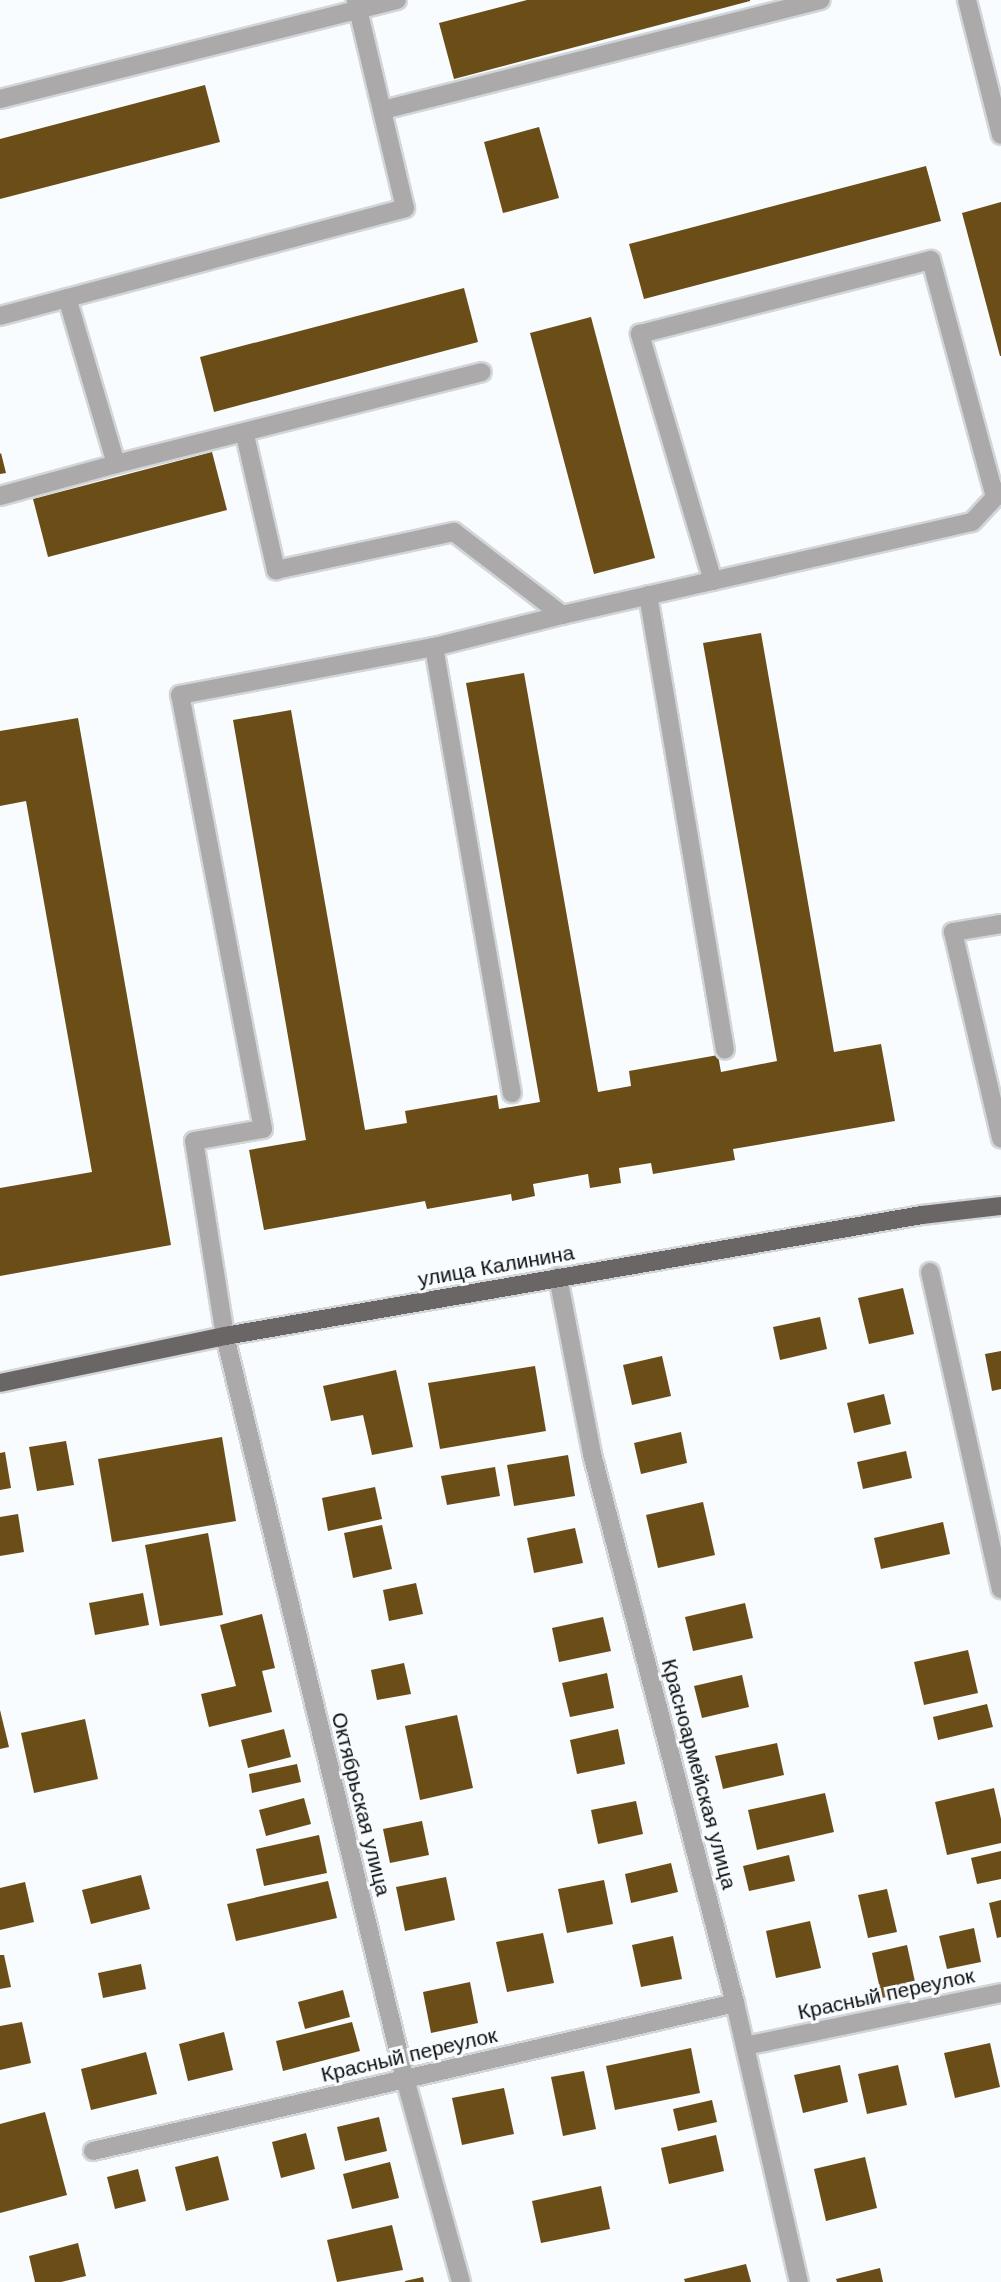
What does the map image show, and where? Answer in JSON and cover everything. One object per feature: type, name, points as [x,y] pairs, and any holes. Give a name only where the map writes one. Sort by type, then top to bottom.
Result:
[{"type":"main road","name":"улица Калинина","points":[[0,1383],[225,1336],[922,1215],[1001,1206]]},
{"type":"street","points":[[0,99],[357,5],[397,0]]},
{"type":"street","points":[[382,110],[820,0]]},
{"type":"street","points":[[967,0],[1001,135]]},
{"type":"street","points":[[0,316],[405,208],[357,5]]},
{"type":"street","points":[[512,1093],[434,647],[712,580],[972,522],[998,494],[931,260],[640,334],[712,580]]},
{"type":"street","points":[[67,298],[116,464]]},
{"type":"street","points":[[0,496],[116,464],[245,435],[482,372]]},
{"type":"street","points":[[245,435],[276,570],[454,532],[562,615]]},
{"type":"street","points":[[648,595],[725,1050]]},
{"type":"street","name":"Октябрьская улица","points":[[434,647],[180,695],[263,1129],[194,1141],[225,1336],[405,2079],[461,2282]]},
{"type":"street","points":[[1001,924],[953,932],[1001,1139]]},
{"type":"street","points":[[930,1272],[1001,1589]]},
{"type":"street","name":"Красноармейская улица","points":[[558,1278],[592,1454],[735,2003],[799,2282]]},
{"type":"street","name":"Красный переулок","points":[[745,2046],[1001,1993]]},
{"type":"street","name":"Красный переулок","points":[[93,2151],[735,2003]]},
{"type":"building","points":[[527,0],[750,1],[454,79],[439,23]]},
{"type":"building","points":[[205,85],[220,142],[0,199],[0,139]]},
{"type":"building","points":[[539,127],[559,198],[503,213],[484,142]]},
{"type":"building","points":[[926,166],[941,221],[644,299],[629,244]]},
{"type":"building","points":[[1001,202],[1001,356],[1000,356],[962,213]]},
{"type":"building","points":[[464,288],[478,342],[214,412],[200,357]]},
{"type":"building","points":[[591,317],[655,558],[594,574],[530,333]]},
{"type":"building","points":[[212,452],[227,510],[48,557],[33,499]]},
{"type":"building","points":[[0,454],[6,473],[0,474]]},
{"type":"building","points":[[761,633],[834,1052],[881,1044],[895,1121],[733,1149],[735,1160],[653,1174],[651,1163],[619,1168],[621,1183],[590,1188],[588,1174],[533,1184],[535,1196],[512,1201],[511,1194],[427,1209],[425,1201],[264,1230],[249,1150],[306,1140],[233,720],[291,710],[365,1130],[407,1123],[405,1111],[497,1095],[499,1109],[540,1102],[466,683],[524,673],[598,1092],[631,1086],[629,1071],[718,1055],[721,1072],[777,1061],[703,643]]},
{"type":"building","points":[[78,718],[171,1245],[0,1276],[0,1188],[92,1172],[26,801],[0,806],[0,731]]},
{"type":"building","points":[[903,1288],[914,1334],[869,1344],[858,1298]]},
{"type":"building","points":[[820,1317],[827,1349],[780,1360],[773,1327]]},
{"type":"building","points":[[1001,1351],[1001,1389],[992,1391],[985,1354]]},
{"type":"building","points":[[662,1356],[671,1396],[632,1405],[623,1365]]},
{"type":"building","points":[[535,1366],[546,1431],[440,1449],[428,1383]]},
{"type":"building","points":[[396,1370],[413,1447],[372,1455],[363,1415],[331,1421],[323,1386]]},
{"type":"building","points":[[884,1394],[891,1424],[854,1433],[847,1403]]},
{"type":"building","points":[[681,1432],[687,1463],[641,1474],[634,1443]]},
{"type":"building","points":[[222,1437],[236,1521],[112,1542],[98,1459]]},
{"type":"building","points":[[66,1441],[74,1485],[37,1491],[29,1447]]},
{"type":"building","points":[[906,1451],[912,1478],[863,1489],[857,1462]]},
{"type":"building","points":[[5,1452],[11,1488],[0,1490],[0,1453]]},
{"type":"building","points":[[568,1455],[575,1496],[514,1506],[507,1465]]},
{"type":"building","points":[[495,1467],[500,1496],[447,1505],[441,1476]]},
{"type":"building","points":[[375,1487],[382,1519],[328,1531],[322,1498]]},
{"type":"building","points":[[703,1502],[715,1555],[658,1568],[646,1515]]},
{"type":"building","points":[[18,1514],[24,1552],[0,1556],[0,1517]]},
{"type":"building","points":[[943,1522],[950,1554],[881,1569],[874,1538]]},
{"type":"building","points":[[382,1525],[392,1569],[353,1578],[344,1533]]},
{"type":"building","points":[[575,1528],[583,1563],[534,1573],[527,1538]]},
{"type":"building","points":[[208,1533],[223,1615],[160,1626],[145,1545]]},
{"type":"building","points":[[416,1583],[423,1614],[389,1621],[383,1590]]},
{"type":"building","points":[[143,1593],[149,1625],[95,1635],[89,1603]]},
{"type":"building","points":[[745,1603],[753,1638],[693,1651],[685,1617]]},
{"type":"building","points":[[262,1614],[275,1668],[262,1671],[272,1712],[209,1727],[201,1694],[236,1686],[220,1625]]},
{"type":"building","points":[[603,1617],[611,1651],[559,1662],[552,1628]]},
{"type":"building","points":[[968,1650],[978,1693],[924,1705],[914,1662]]},
{"type":"building","points":[[404,1663],[411,1694],[377,1700],[371,1670]]},
{"type":"building","points":[[607,1673],[614,1708],[570,1717],[562,1683]]},
{"type":"building","points":[[742,1675],[749,1707],[702,1718],[694,1686]]},
{"type":"building","points":[[987,1704],[993,1727],[938,1740],[933,1717]]},
{"type":"building","points":[[0,1710],[9,1747],[0,1749]]},
{"type":"building","points":[[457,1715],[473,1788],[420,1800],[405,1726]]},
{"type":"building","points":[[85,1719],[98,1779],[34,1793],[21,1733]]},
{"type":"building","points":[[284,1729],[291,1757],[248,1768],[241,1740]]},
{"type":"building","points":[[618,1729],[625,1764],[577,1774],[570,1740]]},
{"type":"building","points":[[777,1743],[784,1775],[723,1789],[715,1756]]},
{"type":"building","points":[[297,1764],[301,1782],[252,1793],[249,1774]]},
{"type":"building","points":[[994,1788],[1001,1819],[1001,1843],[947,1855],[935,1802]]},
{"type":"building","points":[[825,1793],[834,1832],[757,1850],[748,1810]]},
{"type":"building","points":[[304,1798],[311,1824],[266,1836],[259,1810]]},
{"type":"building","points":[[636,1801],[643,1834],[598,1844],[591,1810]]},
{"type":"building","points":[[422,1821],[429,1855],[390,1863],[383,1829]]},
{"type":"building","points":[[319,1835],[327,1873],[264,1886],[256,1849]]},
{"type":"building","points":[[1001,1851],[1001,1879],[977,1884],[971,1858]]},
{"type":"building","points":[[789,1855],[795,1881],[749,1891],[743,1866]]},
{"type":"building","points":[[671,1863],[678,1892],[631,1903],[625,1874]]},
{"type":"building","points":[[141,1875],[150,1909],[91,1924],[82,1890]]},
{"type":"building","points":[[446,1877],[455,1920],[405,1931],[396,1887]]},
{"type":"building","points":[[604,1880],[613,1924],[567,1933],[558,1889]]},
{"type":"building","points":[[328,1881],[337,1918],[236,1941],[227,1904]]},
{"type":"building","points":[[25,1882],[34,1922],[0,1930],[0,1888]]},
{"type":"building","points":[[887,1889],[897,1932],[868,1938],[858,1895]]},
{"type":"building","points":[[1001,1900],[1001,1937],[997,1938],[989,1903]]},
{"type":"building","points":[[810,1921],[821,1968],[776,1978],[766,1931]]},
{"type":"building","points":[[974,1928],[981,1962],[947,1969],[939,1936]]},
{"type":"building","points":[[543,1933],[554,1983],[507,1992],[496,1942]]},
{"type":"building","points":[[673,1936],[682,1979],[641,1987],[632,1945]]},
{"type":"building","points":[[907,1945],[917,1991],[882,1998],[872,1953]]},
{"type":"building","points":[[0,1955],[4,1955],[11,1987],[0,1989]]},
{"type":"building","points":[[141,1964],[146,1989],[103,1998],[98,1973]]},
{"type":"building","points":[[470,1982],[478,2023],[431,2033],[423,1992]]},
{"type":"building","points":[[343,1990],[350,2017],[305,2029],[298,2002]]},
{"type":"building","points":[[22,2022],[31,2063],[0,2070],[0,2026]]},
{"type":"building","points":[[352,2022],[360,2051],[283,2071],[276,2041]]},
{"type":"building","points":[[224,2032],[233,2070],[188,2081],[179,2044]]},
{"type":"building","points":[[990,2043],[1000,2087],[955,2098],[944,2053]]},
{"type":"building","points":[[691,2048],[700,2093],[615,2110],[606,2066]]},
{"type":"building","points":[[146,2052],[157,2094],[91,2110],[81,2069]]},
{"type":"building","points":[[840,2065],[848,2102],[803,2113],[794,2075]]},
{"type":"building","points":[[898,2065],[907,2105],[867,2114],[858,2074]]},
{"type":"building","points":[[584,2071],[596,2129],[563,2136],[551,2077]]},
{"type":"building","points":[[504,2088],[514,2134],[462,2145],[452,2098]]},
{"type":"building","points":[[712,2100],[717,2122],[678,2131],[673,2109]]},
{"type":"building","points":[[45,2112],[67,2195],[0,2213],[0,2124]]},
{"type":"building","points":[[379,2117],[387,2151],[345,2161],[337,2127]]},
{"type":"building","points":[[306,2133],[315,2169],[281,2178],[272,2142]]},
{"type":"building","points":[[716,2135],[724,2171],[669,2184],[661,2148]]},
{"type":"building","points":[[218,2156],[229,2200],[186,2211],[175,2167]]},
{"type":"building","points":[[865,2157],[877,2208],[826,2221],[814,2169]]},
{"type":"building","points":[[390,2162],[399,2198],[352,2209],[343,2174]]},
{"type":"building","points":[[138,2169],[146,2201],[115,2209],[107,2177]]},
{"type":"building","points":[[601,2186],[610,2229],[541,2243],[532,2201]]},
{"type":"building","points":[[392,2225],[403,2270],[337,2282],[327,2240]]},
{"type":"building","points":[[78,2243],[86,2276],[61,2282],[35,2282],[29,2256]]},
{"type":"building","points":[[746,2264],[751,2282],[685,2282],[684,2279]]},
{"type":"building","points":[[880,2268],[883,2282],[837,2282],[836,2279]]},
{"type":"building","points":[[423,2277],[424,2282],[405,2282],[405,2281]]}]
